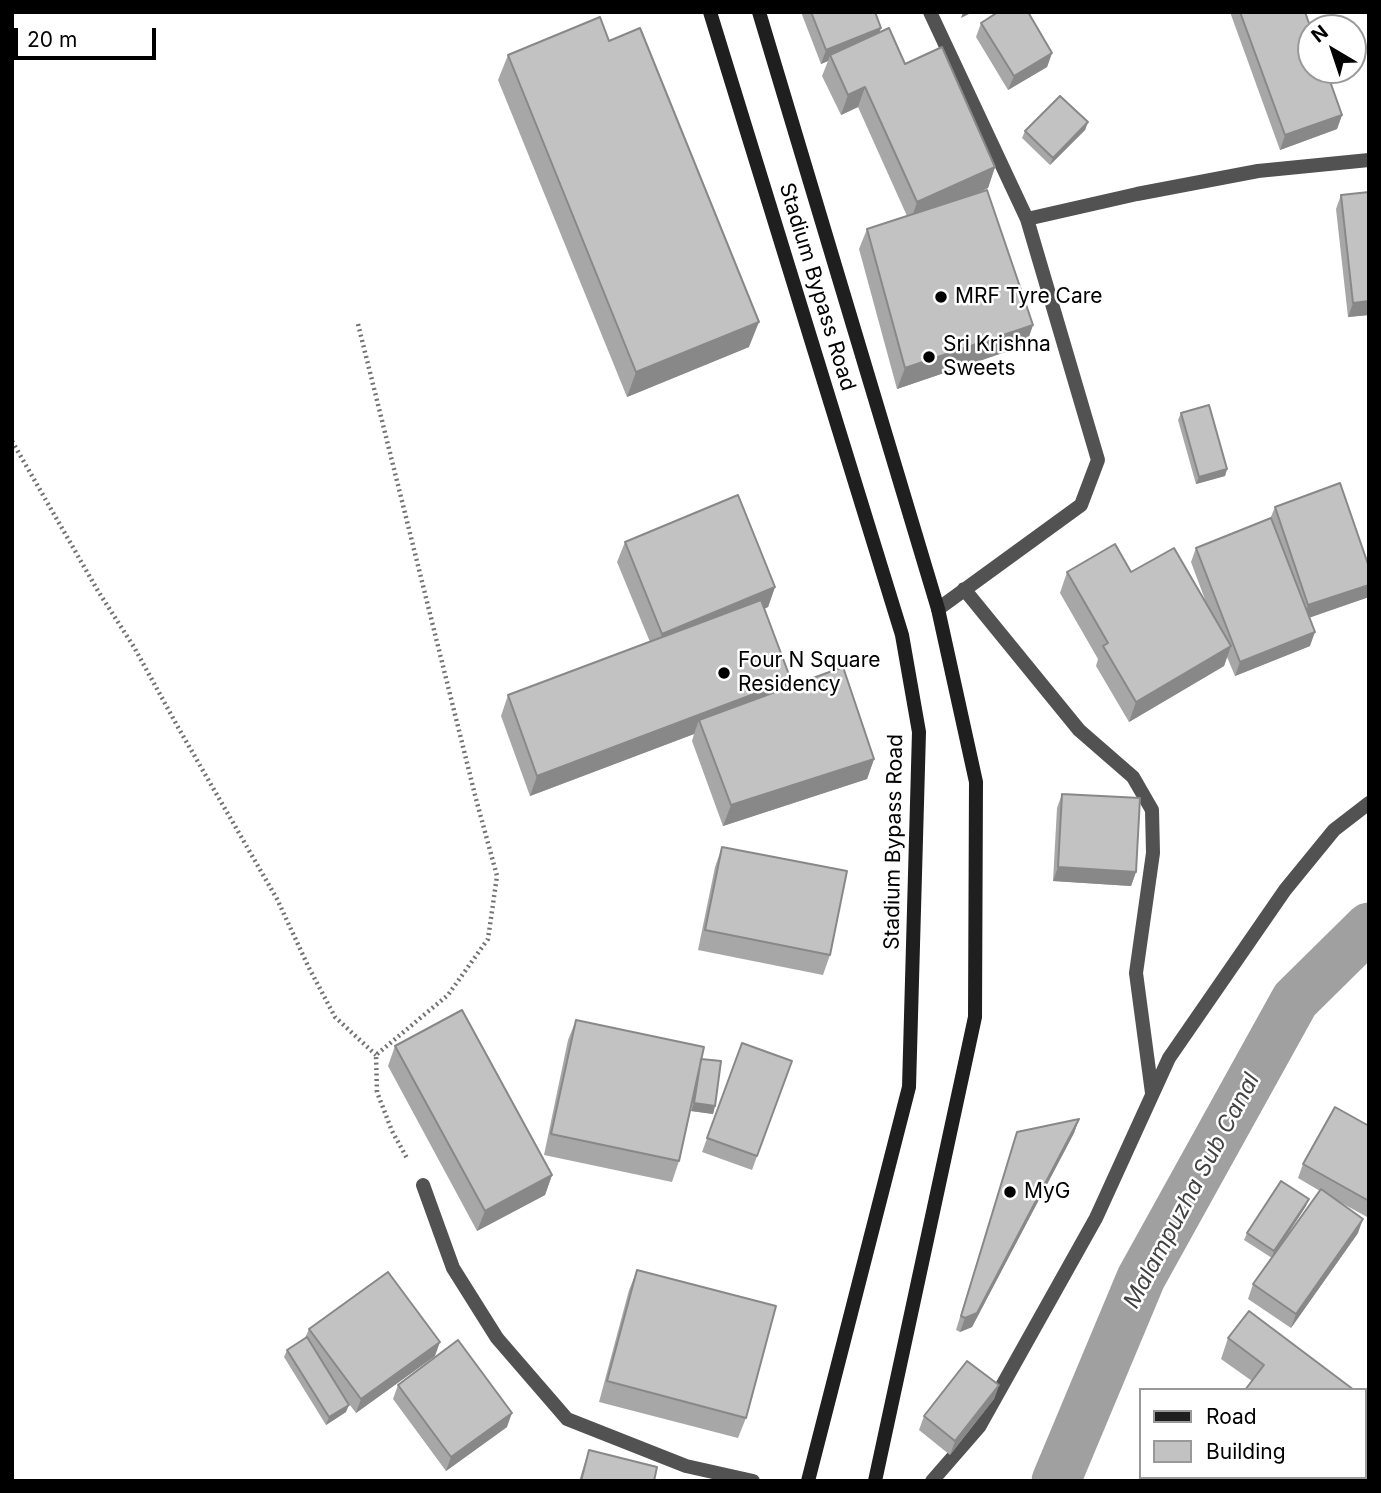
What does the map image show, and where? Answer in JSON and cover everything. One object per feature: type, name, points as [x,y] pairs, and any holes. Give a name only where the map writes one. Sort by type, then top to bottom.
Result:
[{"type":"street","name":"Stadium Bypass Road","points":[[710,12],[902,635],[919,732],[909,1087],[808,1481]]},
{"type":"street","name":"Stadium Bypass Road","points":[[759,12],[937,609],[976,782],[975,1017],[875,1481]]},
{"type":"street","points":[[930,12],[1027,219],[1098,460],[1081,505],[937,609]]},
{"type":"street","points":[[1027,219],[1137,194],[1258,172],[1369,160]]},
{"type":"street","points":[[964,589],[1079,730],[1133,777],[1152,810],[1153,853],[1136,973],[1153,1095]]},
{"type":"street","points":[[932,1481],[979,1427],[1096,1218],[1169,1058],[1285,890],[1334,830],[1369,803]]},
{"type":"street","points":[[423,1185],[453,1268],[497,1338],[567,1419],[686,1466],[753,1481]]},
{"type":"path","points":[[358,324],[497,876],[488,939],[448,995],[376,1055]]},
{"type":"path","points":[[12,441],[98,591],[134,647],[277,899],[335,1017],[376,1055],[377,1092],[392,1130],[423,1185]]},
{"type":"building","points":[[811,12],[875,12],[881,28],[826,50]]},
{"type":"building","points":[[998,12],[1028,12],[1052,53],[1014,76],[981,23]]},
{"type":"building","points":[[1240,12],[1305,12],[1306,14],[1297,14],[1297,84],[1331,84],[1342,115],[1285,135]]},
{"type":"building","points":[[600,17],[609,41],[640,28],[759,322],[636,372],[508,55]]},
{"type":"building","points":[[889,28],[905,64],[942,47],[995,167],[917,202],[865,87],[848,95],[830,55]]},
{"type":"building","points":[[1060,96],[1088,122],[1053,158],[1025,131]]},
{"type":"building","name":"MRF Tyre Care","points":[[987,190],[1033,325],[905,368],[867,229]]},
{"type":"building","points":[[1369,192],[1369,301],[1353,303],[1341,195]]},
{"type":"building","points":[[1209,405],[1227,469],[1199,477],[1181,413]]},
{"type":"building","points":[[1340,483],[1369,567],[1369,585],[1308,605],[1275,507]]},
{"type":"building","points":[[738,495],[775,587],[662,634],[625,542]]},
{"type":"building","points":[[1271,518],[1315,632],[1240,662],[1196,548]]},
{"type":"building","points":[[1115,544],[1131,572],[1174,548],[1231,646],[1136,702],[1103,646],[1108,643],[1067,572]]},
{"type":"building","points":[[761,600],[791,680],[537,776],[508,695]]},
{"type":"building","points":[[843,667],[874,759],[731,805],[699,720]]},
{"type":"building","points":[[1062,794],[1140,798],[1136,872],[1058,867]]},
{"type":"building","points":[[722,847],[847,871],[830,955],[705,930]]},
{"type":"building","points":[[462,1010],[552,1175],[485,1211],[395,1046]]},
{"type":"building","points":[[576,1020],[704,1047],[679,1161],[551,1134]]},
{"type":"building","points":[[742,1043],[792,1061],[757,1156],[707,1138]]},
{"type":"building","points":[[701,1059],[721,1061],[715,1106],[694,1103]]},
{"type":"building","points":[[1335,1107],[1369,1126],[1369,1201],[1303,1164]]},
{"type":"building","points":[[1079,1119],[977,1313],[965,1318],[961,1316],[1017,1132]]},
{"type":"building","points":[[1281,1181],[1309,1199],[1274,1251],[1247,1233]]},
{"type":"building","points":[[1321,1189],[1363,1219],[1296,1314],[1253,1284]]},
{"type":"building","points":[[637,1270],[776,1306],[746,1418],[607,1381]]},
{"type":"building","points":[[388,1272],[440,1342],[361,1399],[309,1329]]},
{"type":"building","points":[[1249,1311],[1351,1388],[1247,1388],[1264,1365],[1228,1338]]},
{"type":"building","points":[[307,1337],[349,1405],[329,1417],[287,1350]]},
{"type":"building","points":[[458,1340],[512,1413],[451,1457],[398,1385]]},
{"type":"building","points":[[967,1361],[999,1385],[955,1441],[924,1416]]},
{"type":"building","points":[[1367,1400],[1369,1481],[1358,1479],[1367,1479]]},
{"type":"building","points":[[589,1450],[657,1467],[654,1481],[581,1481]]},
{"type":"building","points":[[1215,1479],[1267,1479],[1266,1481],[1214,1481]]},
{"type":"waterway","name":"Malampuzha Sub Canal","points":[[1056,1481],[1141,1278],[1295,1000],[1369,927]]},
{"type":"place","name":"MRF Tyre Care","points":[[941,297]]},
{"type":"place","name":"Sri Krishna Sweets","points":[[929,357]]},
{"type":"place","name":"Four N Square Residency","points":[[724,673]]},
{"type":"place","name":"MyG","points":[[1010,1192]]}]
